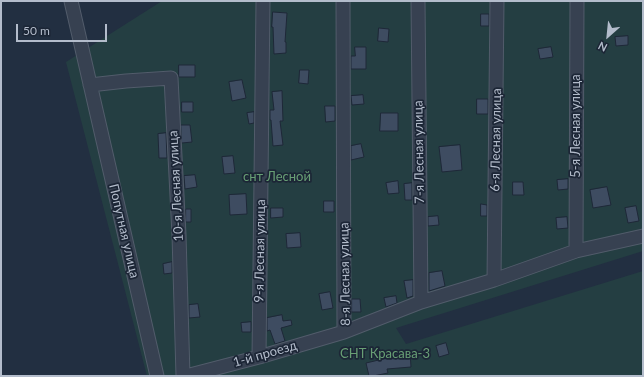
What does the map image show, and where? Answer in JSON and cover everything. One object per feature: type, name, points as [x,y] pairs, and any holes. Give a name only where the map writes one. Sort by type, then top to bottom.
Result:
[{"type":"street","name":"Попутная улица","points":[[71,1],[157,376]]},
{"type":"street","name":"9-я Лесная улица","points":[[259,357],[263,1]]},
{"type":"street","name":"8-я Лесная улица","points":[[343,1],[344,332],[420,302],[494,280],[576,251],[643,236]]},
{"type":"street","name":"7-я Лесная улица","points":[[418,1],[420,302]]},
{"type":"street","name":"6-я Лесная улица","points":[[494,280],[497,1]]},
{"type":"street","name":"5-я Лесная улица","points":[[576,251],[577,1]]},
{"type":"street","name":"10-я Лесная улица","points":[[90,85],[171,78],[184,376]]},
{"type":"street","name":"1-й проезд","points":[[184,376],[259,357],[344,332]]},
{"type":"green space","name":"снт Лесной","points":[[162,1],[643,1],[643,251],[396,328],[406,344],[643,271],[643,376],[147,376],[66,62]]},
{"type":"building","points":[[273,12],[287,13],[285,42],[286,53],[274,54],[272,27]]},
{"type":"building","points":[[481,14],[489,14],[489,26],[481,26]]},
{"type":"building","points":[[379,28],[389,29],[388,42],[378,41]]},
{"type":"building","points":[[628,36],[628,45],[616,46],[615,37]]},
{"type":"building","points":[[355,47],[366,47],[366,69],[351,69],[351,56],[355,56]]},
{"type":"building","points":[[551,47],[553,57],[540,59],[538,49]]},
{"type":"building","points":[[179,65],[195,65],[195,77],[179,77]]},
{"type":"building","points":[[300,70],[309,70],[308,84],[299,83]]},
{"type":"building","points":[[242,80],[246,98],[232,101],[229,82]]},
{"type":"building","points":[[282,91],[283,121],[280,121],[283,145],[273,146],[270,120],[270,110],[274,110],[272,92]]},
{"type":"building","points":[[363,95],[364,104],[352,105],[351,96]]},
{"type":"building","points":[[477,99],[488,99],[488,114],[477,114]]},
{"type":"building","points":[[182,102],[193,102],[193,112],[182,112]]},
{"type":"building","points":[[325,106],[335,106],[335,121],[326,122]]},
{"type":"building","points":[[254,112],[254,123],[249,124],[247,113]]},
{"type":"building","points":[[381,113],[398,113],[398,131],[380,131]]},
{"type":"building","points":[[181,125],[190,125],[192,142],[182,143]]},
{"type":"building","points":[[166,133],[167,158],[159,158],[158,134]]},
{"type":"building","points":[[361,144],[364,157],[351,160],[351,146]]},
{"type":"building","points":[[460,145],[462,170],[442,172],[439,147]]},
{"type":"building","points":[[233,156],[235,173],[224,174],[222,157]]},
{"type":"building","points":[[195,175],[197,187],[185,189],[184,176]]},
{"type":"building","points":[[568,179],[568,189],[558,190],[557,180]]},
{"type":"building","points":[[398,181],[399,193],[388,194],[386,183]]},
{"type":"building","points":[[513,182],[523,182],[524,195],[513,195]]},
{"type":"building","points":[[412,183],[412,200],[405,200],[404,184]]},
{"type":"building","points":[[607,187],[611,205],[593,208],[590,190]]},
{"type":"building","points":[[246,194],[247,214],[230,215],[229,195]]},
{"type":"building","points":[[324,201],[334,201],[334,212],[324,212]]},
{"type":"building","points":[[481,204],[487,205],[487,216],[481,216]]},
{"type":"building","points":[[636,206],[639,221],[628,223],[625,208]]},
{"type":"building","points":[[271,208],[283,208],[283,217],[271,218]]},
{"type":"building","points":[[186,209],[191,209],[191,222],[186,222]]},
{"type":"building","points":[[438,216],[439,225],[428,226],[428,217]]},
{"type":"building","points":[[567,217],[568,228],[557,229],[556,218]]},
{"type":"building","points":[[300,233],[301,247],[287,248],[286,234]]},
{"type":"building","points":[[172,262],[172,273],[164,274],[163,264]]},
{"type":"building","points":[[442,271],[445,286],[429,291],[429,273]]},
{"type":"building","points":[[413,280],[413,296],[407,298],[404,281]]},
{"type":"building","points":[[330,292],[333,308],[322,310],[319,294]]},
{"type":"building","points":[[396,296],[397,303],[386,307],[384,298]]},
{"type":"building","points":[[352,299],[360,299],[361,312],[352,312]]},
{"type":"building","points":[[198,304],[200,317],[189,318],[189,305]]},
{"type":"building","points":[[282,315],[283,321],[291,320],[292,325],[281,328],[285,341],[275,344],[270,330],[267,331],[267,318]]},
{"type":"building","points":[[251,322],[251,332],[242,332],[241,323]]},
{"type":"building","points":[[446,343],[449,354],[439,357],[436,346]]},
{"type":"building","points":[[410,351],[411,367],[387,369],[388,373],[369,376],[366,363],[400,355],[399,352]]},
{"type":"park label","name":"СНТ Красава-3","points":[[385,354]]}]
